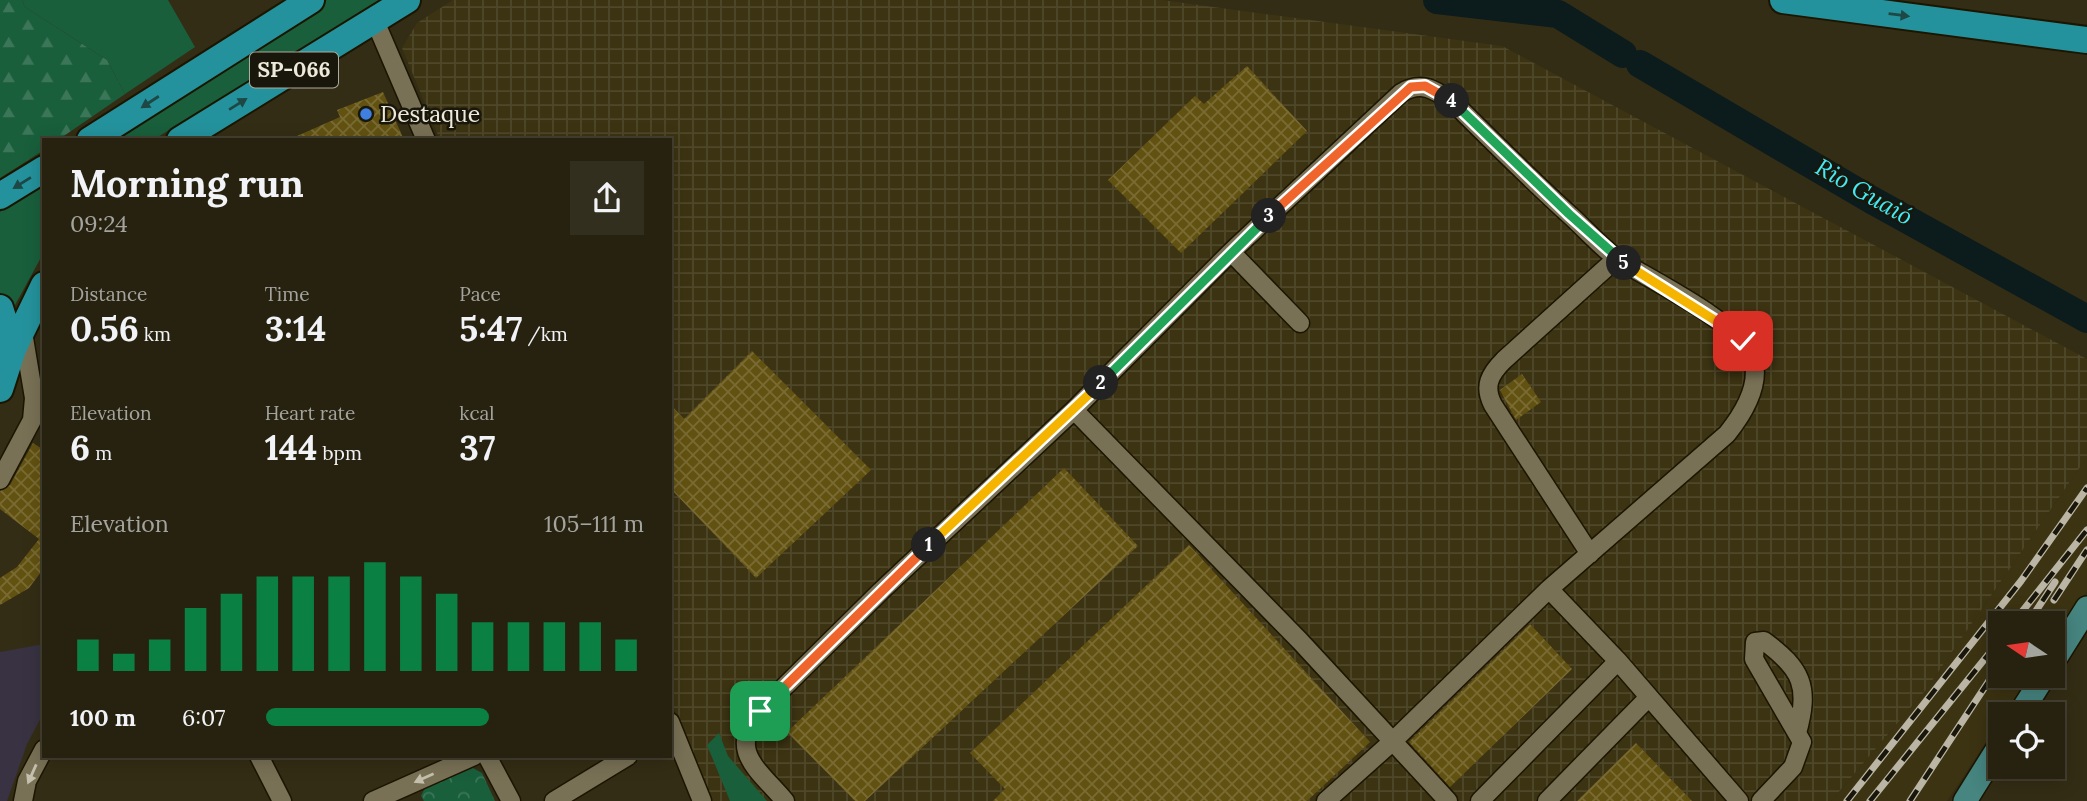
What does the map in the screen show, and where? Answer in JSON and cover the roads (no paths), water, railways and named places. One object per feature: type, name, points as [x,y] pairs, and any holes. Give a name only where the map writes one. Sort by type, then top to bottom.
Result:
[{"type":"highway","name":"SP-066","points":[[93,138],[311,0]]},
{"type":"highway","name":"SP-066","points":[[183,138],[407,0]]},
{"type":"highway","points":[[1783,0],[2087,40]]},
{"type":"highway","points":[[0,196],[42,170]]},
{"type":"highway","points":[[0,389],[18,338],[42,289]]},
{"type":"highway","points":[[0,308],[18,338]]},
{"type":"main road","points":[[2065,643],[2087,608]]},
{"type":"main road","points":[[1965,801],[1988,764]]},
{"type":"street","points":[[375,21],[425,138]]},
{"type":"street","points":[[785,801],[751,761],[744,746],[748,726],[881,591],[1074,410],[1231,252],[1401,93],[1419,86],[1453,102],[1617,258],[1743,341],[1752,356],[1754,376],[1750,396],[1738,421],[1727,434],[1549,589],[1392,742],[1326,801]]},
{"type":"street","points":[[1231,252],[1300,323]]},
{"type":"street","points":[[1590,554],[1493,405],[1487,388],[1493,372],[1504,360],[1617,258]]},
{"type":"street","points":[[0,480],[32,420],[34,398],[24,351],[18,338]]},
{"type":"street","points":[[1074,410],[1300,642],[1448,801]]},
{"type":"street","points":[[1549,589],[1618,661],[1739,801]]},
{"type":"street","points":[[1761,801],[1793,767],[1802,742],[1754,659],[1755,642],[1764,641],[1796,670],[1804,691],[1797,733]]},
{"type":"street","points":[[1480,801],[1618,661]]},
{"type":"street","points":[[1547,801],[1649,697]]},
{"type":"street","points":[[672,729],[702,801]]},
{"type":"street","points":[[23,801],[27,781],[42,753]]},
{"type":"street","points":[[260,758],[282,801]]},
{"type":"street","points":[[373,801],[470,758]]},
{"type":"street","points":[[488,758],[511,801]]},
{"type":"street","points":[[554,801],[625,758]]},
{"type":"waterway","name":"Rio Guaió","points":[[1437,0],[1558,14],[1623,54]]},
{"type":"waterway","name":"Rio Guaió","points":[[1640,64],[1870,199],[2087,319]]},
{"type":"railway","points":[[1847,801],[2021,581],[2087,488]]},
{"type":"railway","points":[[2023,611],[2087,530]]},
{"type":"railway","points":[[2054,600],[2087,550]]},
{"type":"railway","points":[[2036,611],[2055,582]]},
{"type":"railway","points":[[1870,801],[1988,655]]},
{"type":"railway","points":[[1910,801],[1988,682]]},
{"type":"place","name":"Destaque","points":[[366,114]]}]
